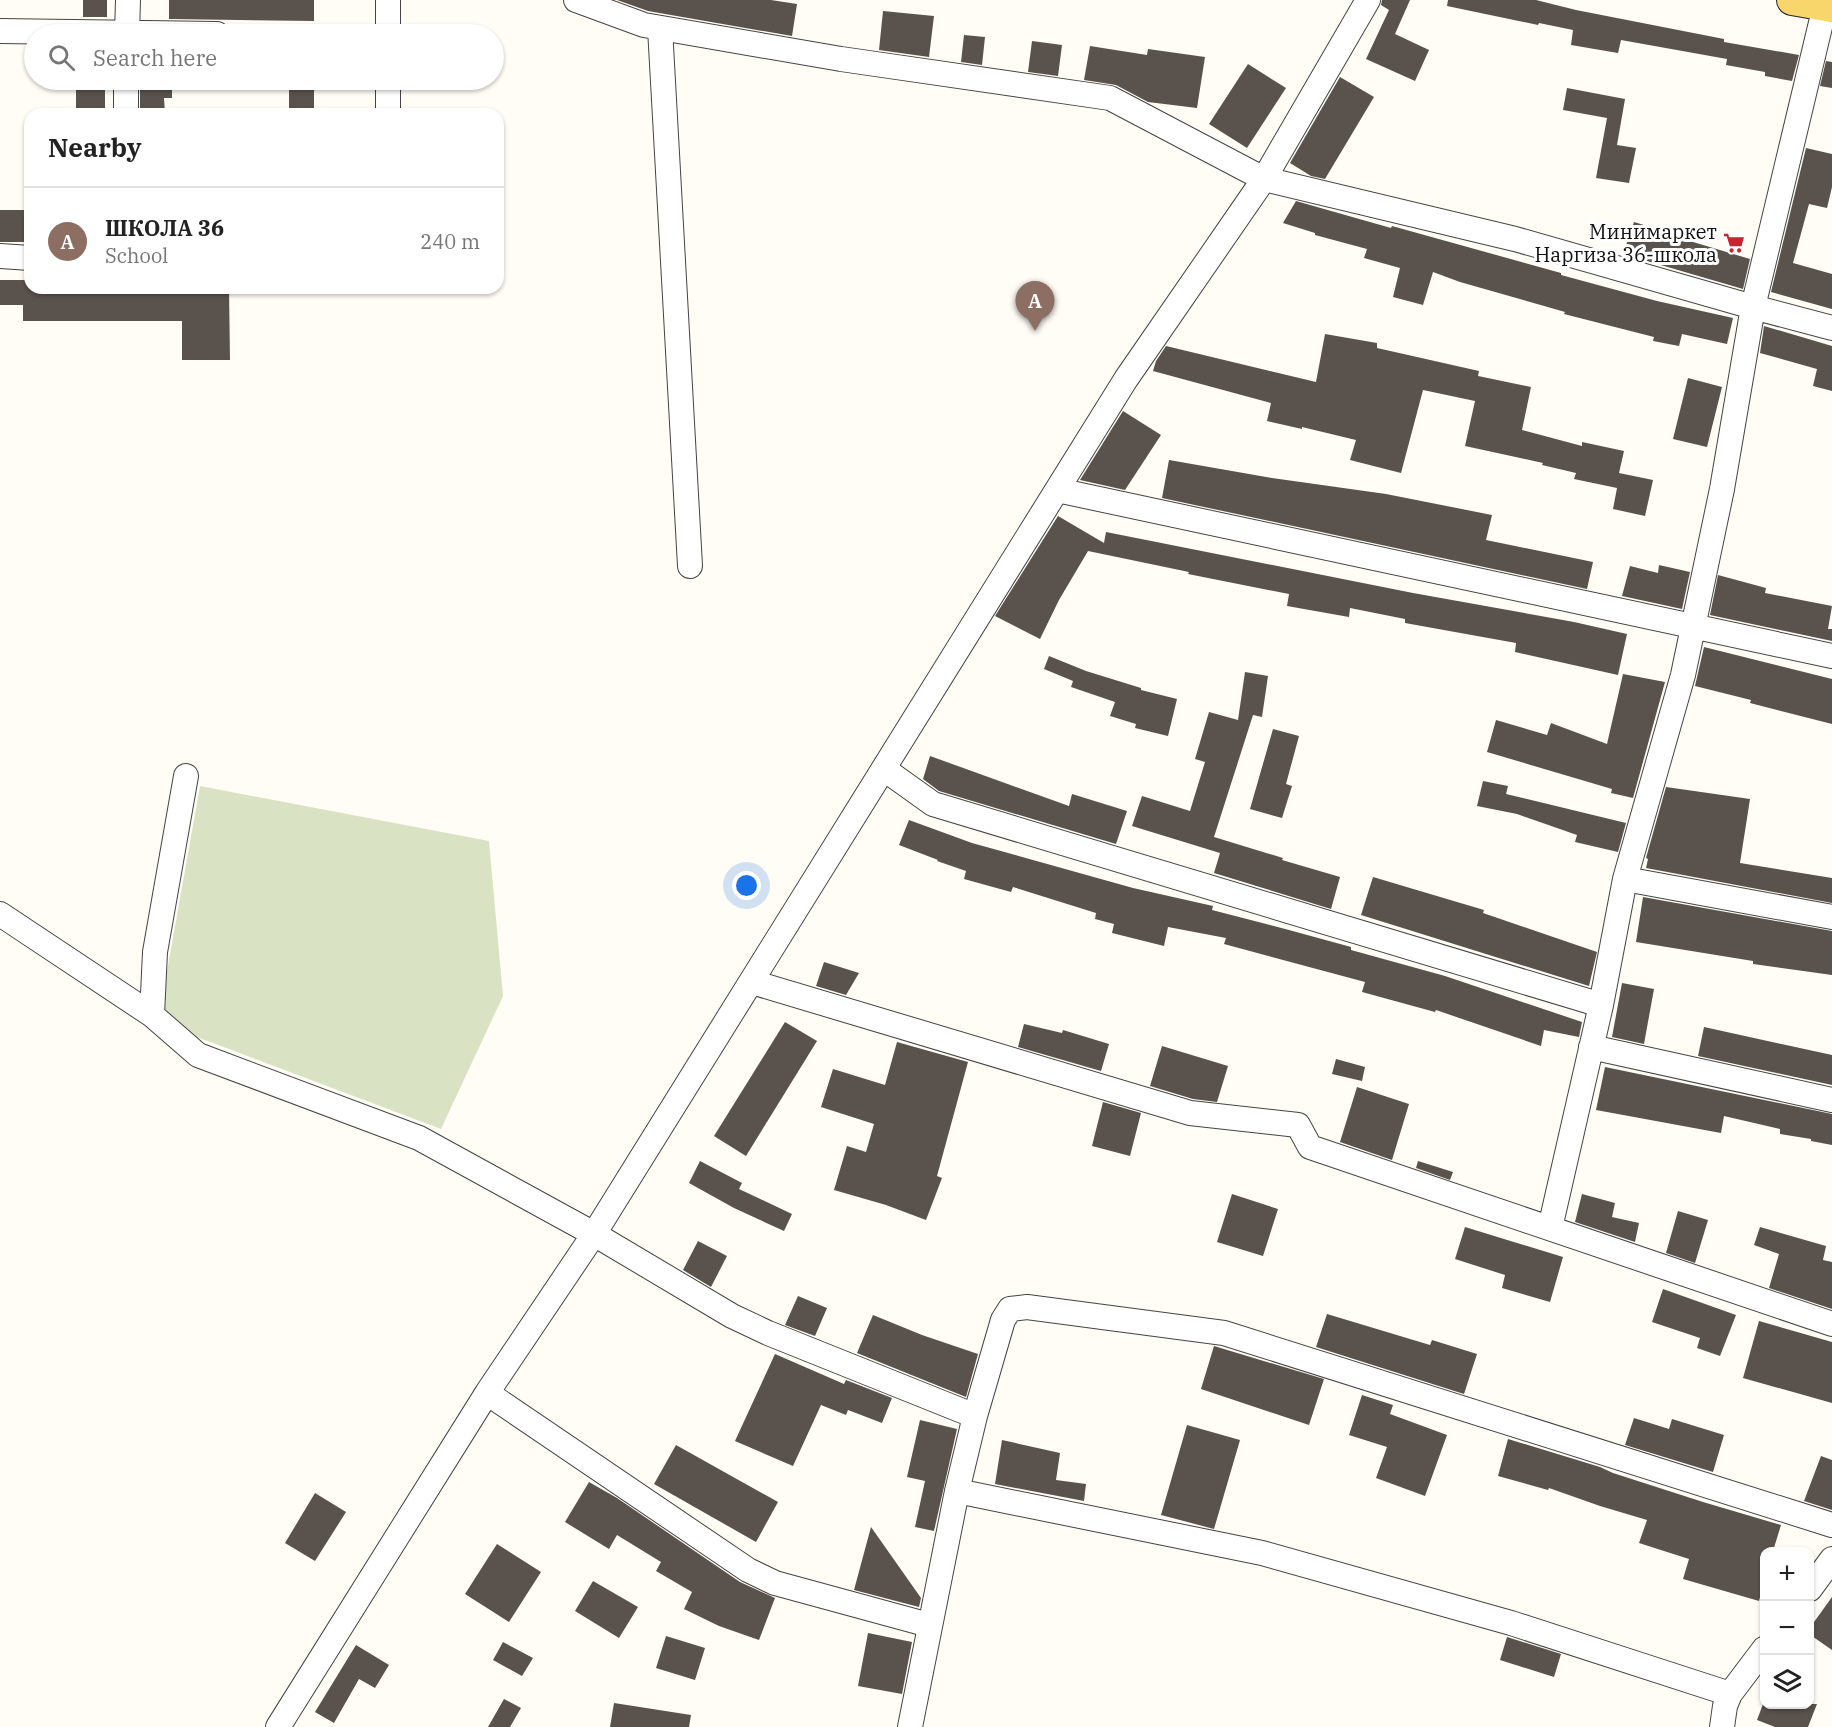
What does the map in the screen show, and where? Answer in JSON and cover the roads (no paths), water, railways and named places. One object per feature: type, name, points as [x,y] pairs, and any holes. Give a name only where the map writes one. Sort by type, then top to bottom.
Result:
[{"type":"main road","points":[[1792,0],[1828,7]]},
{"type":"street","points":[[127,24],[128,0]]},
{"type":"street","points":[[388,0],[388,24]]},
{"type":"street","points":[[576,0],[644,25],[660,28],[841,59],[1110,98],[1264,180],[1515,239],[1832,328]]},
{"type":"street","points":[[278,1727],[487,1394],[594,1234],[1126,380],[1264,180],[1368,0]]},
{"type":"street","points":[[1550,1228],[1600,1005],[1624,879],[1683,675],[1722,489],[1753,307],[1828,7]]},
{"type":"street","points":[[660,28],[690,566]]},
{"type":"street","points":[[0,31],[24,32]]},
{"type":"street","points":[[126,90],[126,108]]},
{"type":"street","points":[[388,90],[388,108]]},
{"type":"street","points":[[0,256],[24,258]]},
{"type":"street","points":[[1057,490],[1832,656]]},
{"type":"street","points":[[884,769],[933,804],[1600,1005]]},
{"type":"street","points":[[152,1015],[155,952],[186,776]]},
{"type":"street","points":[[1624,879],[1832,917]]},
{"type":"street","points":[[0,914],[152,1015],[198,1055],[419,1138],[594,1234],[741,1320],[975,1416]]},
{"type":"street","points":[[752,982],[1190,1113],[1298,1125],[1310,1147],[1832,1324]]},
{"type":"street","points":[[1591,1047],[1832,1100]]},
{"type":"street","points":[[910,1727],[928,1625],[957,1491],[975,1416],[1003,1320],[1010,1309],[1027,1307],[1224,1333],[1832,1526]]},
{"type":"street","points":[[487,1394],[748,1570],[775,1583],[928,1625]]},
{"type":"street","points":[[957,1491],[1262,1553],[1511,1623],[1730,1694]]},
{"type":"street","points":[[1814,1582],[1832,1559]]},
{"type":"street","points":[[1722,1727],[1725,1706],[1730,1694],[1760,1654]]},
{"type":"place","name":"Минимаркет Наргиза 36-школа","points":[[1734,243]]},
{"type":"place","name":"ШКОЛА 36","points":[[1035,331]]}]
